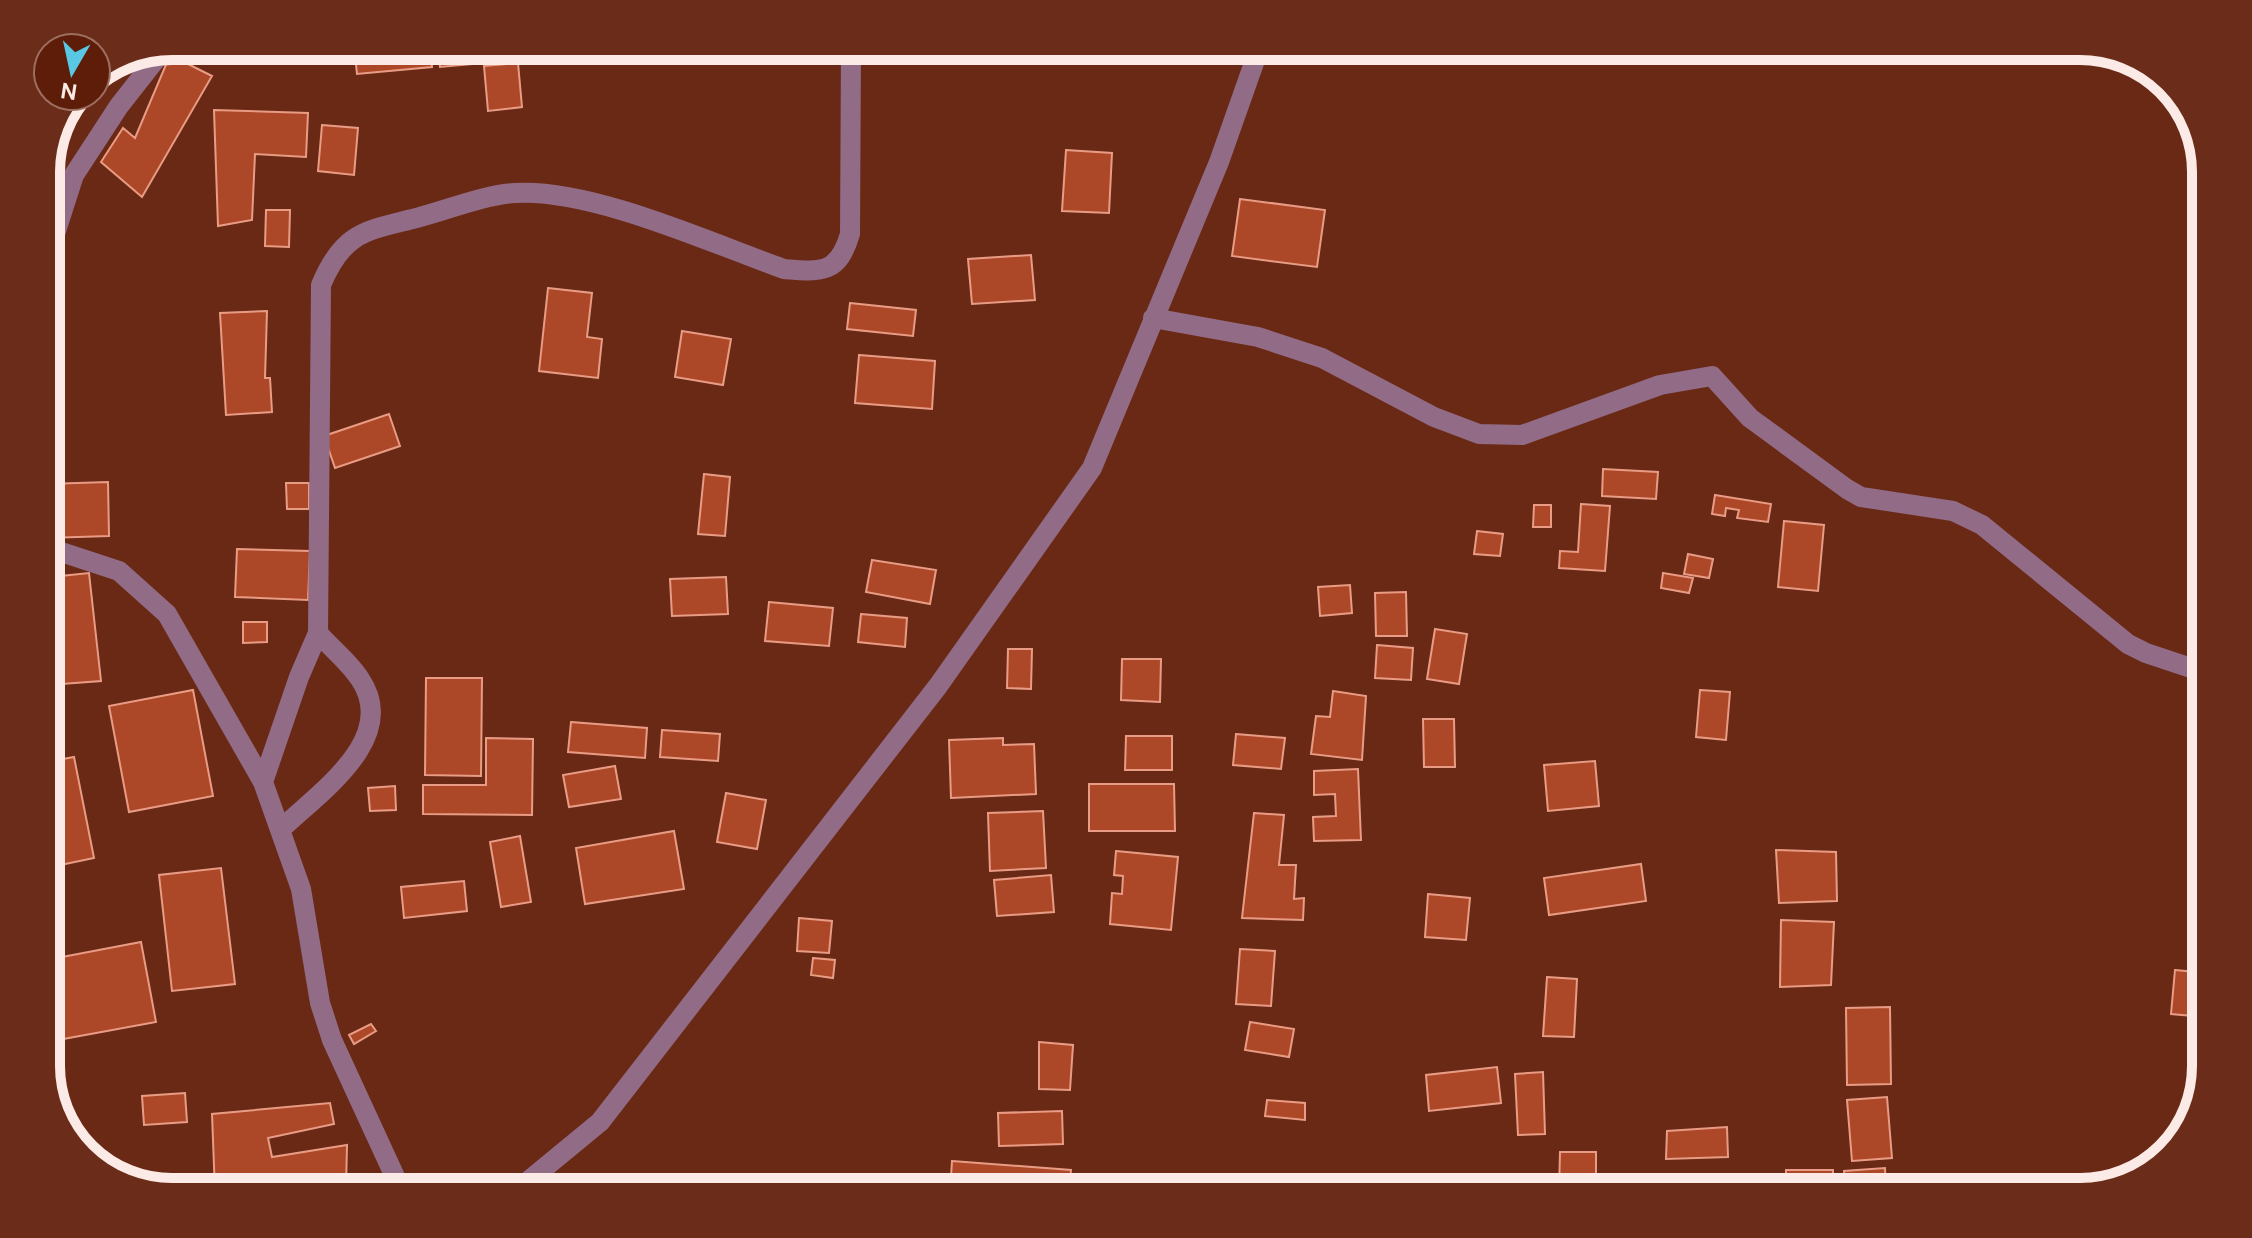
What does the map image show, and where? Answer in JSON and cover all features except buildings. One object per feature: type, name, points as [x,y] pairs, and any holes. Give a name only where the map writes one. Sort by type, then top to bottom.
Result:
[{"type":"street","points":[[263,782],[299,677],[318,633],[321,285],[334,255],[361,232],[515,193],[568,198],[620,211],[784,269],[811,271],[833,267],[844,252],[850,234],[851,60]]},
{"type":"street","points":[[532,1178],[600,1122],[938,686],[1092,468],[1219,162],[1255,60]]},
{"type":"street","points":[[60,218],[74,175],[119,106],[154,62]]},
{"type":"street","points":[[1153,318],[1258,337],[1322,358],[1434,417],[1479,434],[1522,435],[1660,385],[1712,376],[1750,418],[1847,489],[1861,497],[1953,511],[1982,525],[2128,644],[2192,669]]},
{"type":"street","points":[[60,552],[119,571],[167,614],[263,782],[282,828],[301,889],[320,1003],[332,1040],[396,1178]]},
{"type":"street","points":[[282,828],[346,767],[364,742],[373,713],[361,680],[318,633]]}]
